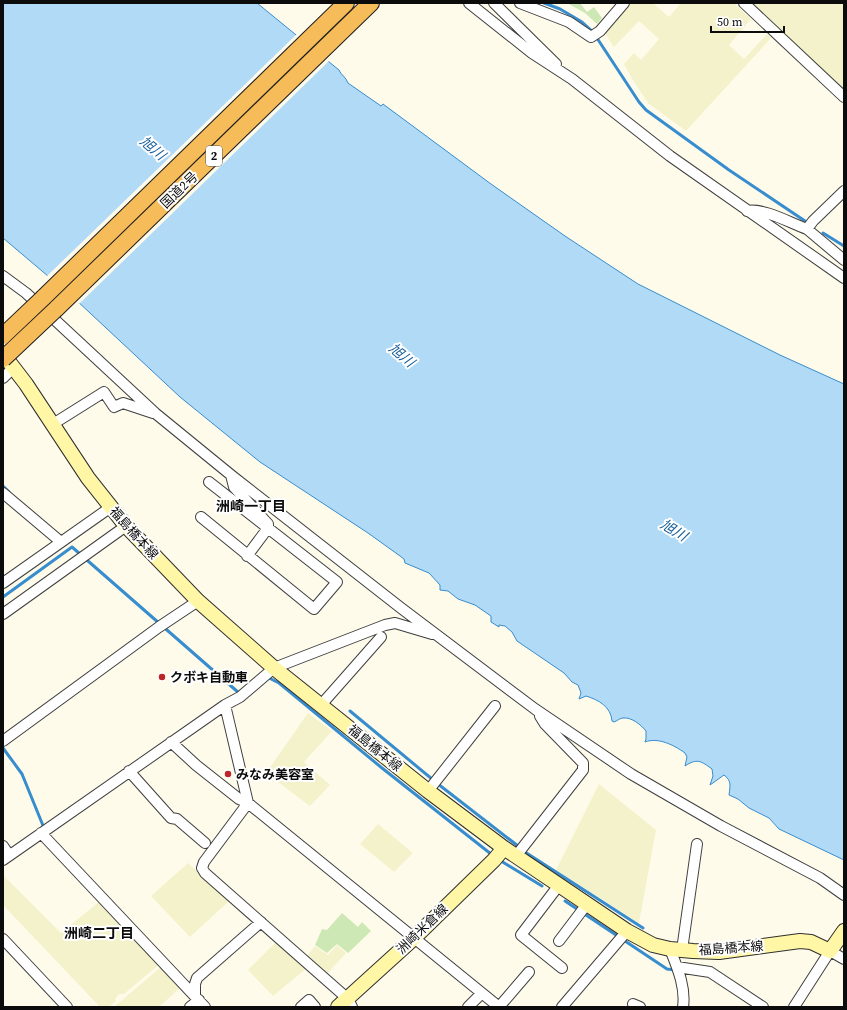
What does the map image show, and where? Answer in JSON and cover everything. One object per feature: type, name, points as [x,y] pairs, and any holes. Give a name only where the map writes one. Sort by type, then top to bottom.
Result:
[{"type":"highway","name":"国道2号","points":[[3,336],[346,3]]},
{"type":"highway","name":"国道2号","points":[[8,363],[371,3]]},
{"type":"main road","name":"福島橋本線","points":[[3,354],[53,424],[88,478],[126,526],[268,673],[321,705],[433,785],[504,848],[559,885],[583,909],[623,936],[652,945],[676,949],[719,952],[800,941],[811,942],[830,951]]},
{"type":"main road","name":"洲崎米倉線","points":[[346,1004],[494,860],[504,848]]},
{"type":"main road","points":[[830,951],[844,931]]},
{"type":"street","points":[[470,3],[532,53],[572,79],[670,156],[844,278]]},
{"type":"street","points":[[494,3],[572,79]]},
{"type":"street","points":[[520,3],[569,22],[591,37],[596,35],[624,3]]},
{"type":"street","points":[[744,3],[844,97]]},
{"type":"street","points":[[807,229],[844,191]]},
{"type":"street","points":[[747,211],[762,211],[807,229],[844,260]]},
{"type":"street","points":[[3,276],[26,293],[155,413],[231,476],[401,608],[535,709],[631,774],[721,826],[820,878],[844,895]]},
{"type":"street","points":[[3,378],[8,363]]},
{"type":"street","points":[[53,424],[104,392],[114,407],[123,402],[155,413]]},
{"type":"street","points":[[231,476],[234,487],[268,524],[268,528]]},
{"type":"street","points":[[201,517],[247,556],[314,609],[337,582],[210,482]]},
{"type":"street","points":[[3,493],[63,540]]},
{"type":"street","points":[[3,583],[111,507]]},
{"type":"street","points":[[3,614],[126,526]]},
{"type":"street","points":[[247,556],[268,528]]},
{"type":"street","points":[[3,741],[198,601]]},
{"type":"street","points":[[3,846],[6,858],[129,771],[240,696],[268,673],[386,625],[396,623],[439,636]]},
{"type":"street","points":[[321,705],[381,637]]},
{"type":"street","points":[[225,705],[248,803],[204,862],[202,868],[261,922],[346,1004]]},
{"type":"street","points":[[433,785],[494,706]]},
{"type":"street","points":[[516,856],[583,770],[583,763],[545,724],[535,709]]},
{"type":"street","points":[[171,742],[202,770],[239,799],[248,803],[482,994],[500,1005],[529,972]]},
{"type":"street","points":[[129,771],[171,818],[177,819],[205,843]]},
{"type":"street","points":[[41,833],[198,997]]},
{"type":"street","points":[[683,1007],[684,1001],[678,970],[676,949],[697,844]]},
{"type":"street","points":[[559,885],[521,935],[562,968]]},
{"type":"street","points":[[559,941],[583,909]]},
{"type":"street","points":[[190,1007],[198,997],[197,978],[261,922]]},
{"type":"street","points":[[562,1007],[623,936]]},
{"type":"street","points":[[3,939],[66,1007]]},
{"type":"street","points":[[794,1007],[830,951],[844,959]]},
{"type":"street","points":[[678,970],[710,972],[763,1007]]},
{"type":"street","points":[[468,1007],[482,994]]},
{"type":"street","points":[[301,1007],[309,1000],[315,1007]]},
{"type":"shaded area","points":[[629,3],[653,3],[669,17],[681,3],[734,3],[751,19],[729,45],[744,59],[767,34],[771,38],[686,131],[648,103],[624,64],[634,53],[641,60],[659,39],[639,21],[614,47],[606,35],[606,32]]},
{"type":"shaded area","points":[[747,3],[844,3],[844,92],[831,77],[830,79],[790,42],[791,40]]},
{"type":"shaded area","points":[[308,713],[332,731],[304,762],[330,785],[310,806],[266,773]]},
{"type":"shaded area","points":[[599,784],[656,830],[639,923],[556,870]]},
{"type":"shaded area","points":[[378,824],[413,853],[394,872],[360,844]]},
{"type":"shaded area","points":[[188,863],[229,900],[190,937],[151,896]]},
{"type":"shaded area","points":[[3,875],[61,933],[101,900],[161,963],[124,994],[118,995],[115,1000],[116,1001],[109,1007],[100,1007],[3,905]]},
{"type":"shaded area","points":[[277,941],[307,968],[273,996],[248,970]]},
{"type":"shaded area","points":[[337,945],[346,953],[326,975],[306,957],[315,946],[328,955]]},
{"type":"shaded area","points":[[163,965],[182,986],[159,1007],[114,1007]]},
{"type":"green space","points":[[567,3],[580,3],[587,12],[594,7],[602,18],[597,24],[585,13]]},
{"type":"green space","points":[[342,913],[358,927],[362,922],[371,931],[348,953],[337,944],[327,953],[315,945],[322,929],[327,930]]},
{"type":"water","name":"旭川","points":[[3,3],[257,3],[339,70],[348,83],[381,106],[383,104],[491,184],[565,236],[638,284],[780,355],[844,384],[844,860],[779,829],[769,818],[749,808],[738,799],[729,795],[729,782],[727,777],[724,775],[710,785],[713,776],[712,769],[705,764],[696,761],[685,766],[687,757],[681,750],[660,741],[655,740],[645,742],[646,731],[636,722],[630,719],[621,718],[614,722],[612,721],[607,708],[600,702],[586,696],[579,699],[581,693],[578,685],[572,682],[564,673],[517,641],[512,632],[505,626],[499,625],[499,627],[491,622],[491,616],[475,605],[458,599],[448,591],[440,590],[440,585],[429,573],[405,563],[404,559],[368,533],[260,462],[180,397],[75,299],[3,238]]},
{"type":"pier","points":[[298,33],[330,60],[78,305],[46,277]]},
{"type":"waterway","points":[[544,3],[560,9],[582,22],[593,32],[639,102],[646,110],[729,170],[805,221]]},
{"type":"waterway","points":[[823,233],[844,246]]},
{"type":"waterway","points":[[3,486],[9,492]]},
{"type":"waterway","points":[[3,597],[72,547],[240,693]]},
{"type":"waterway","points":[[267,677],[279,683],[382,768],[491,854]]},
{"type":"waterway","points":[[350,711],[438,784],[518,846]]},
{"type":"waterway","points":[[3,748],[22,774],[44,828]]},
{"type":"waterway","points":[[525,852],[643,928]]},
{"type":"waterway","points":[[501,861],[542,886]]},
{"type":"waterway","points":[[565,901],[667,969],[675,970]]},
{"type":"place","name":"クボキ自動車","points":[[162,677]]},
{"type":"place","name":"みなみ美容室","points":[[228,774]]},
{"type":"district","name":"洲崎一丁目","points":[[251,506]]},
{"type":"district","name":"洲崎二丁目","points":[[99,933]]}]
